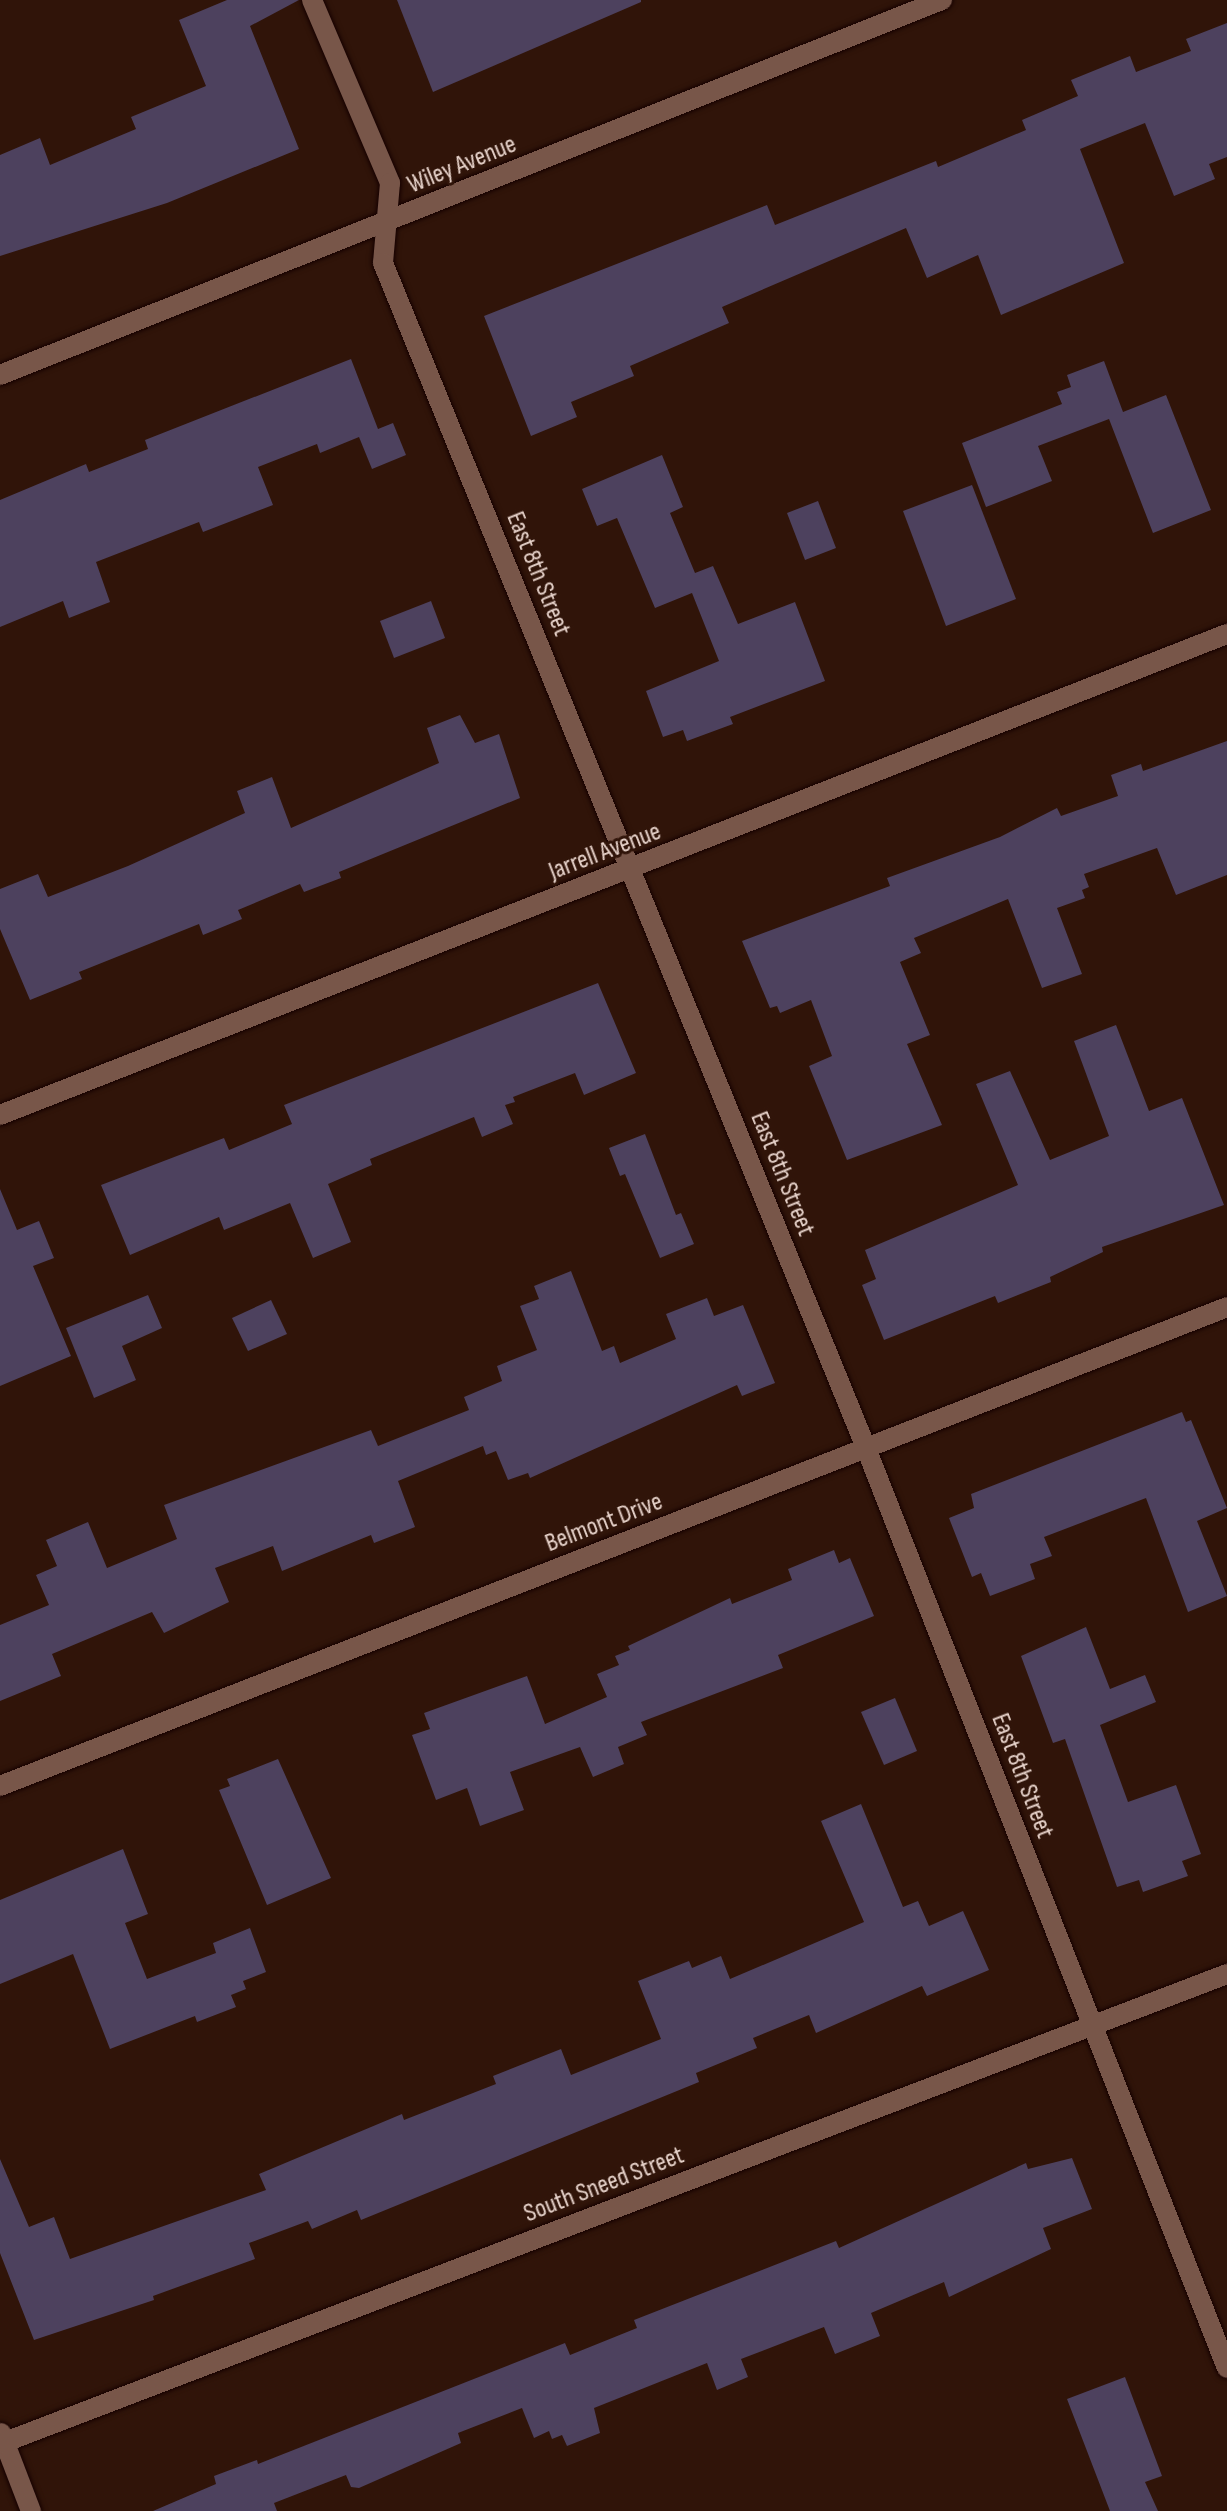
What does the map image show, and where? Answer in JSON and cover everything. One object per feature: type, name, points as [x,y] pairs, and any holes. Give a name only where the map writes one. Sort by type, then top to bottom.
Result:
[{"type":"street","name":"East 8th Street","points":[[312,0],[390,183],[383,263],[866,1448],[1227,2368]]},
{"type":"street","name":"Wiley Avenue","points":[[0,375],[942,0]]},
{"type":"street","name":"Jarrell Avenue","points":[[0,1115],[631,871],[1227,634]]},
{"type":"street","name":"Belmont Drive","points":[[0,1786],[1227,1307]]},
{"type":"street","name":"South Sneed Street","points":[[2,2439],[1227,1974]]},
{"type":"street","points":[[2,2439],[31,2511]]},
{"type":"building","points":[[227,0],[299,0],[250,26],[299,149],[167,203],[0,256],[0,155],[40,138],[50,165],[136,129],[131,117],[206,86],[179,20]]},
{"type":"building","points":[[397,0],[641,0],[641,2],[433,92]]},
{"type":"building","points":[[1227,23],[1227,157],[1209,164],[1215,179],[1174,196],[1145,123],[1080,149],[1124,263],[1001,315],[978,255],[927,278],[906,228],[722,307],[729,323],[630,366],[634,376],[571,402],[577,417],[531,436],[484,316],[767,205],[775,225],[936,161],[938,167],[1026,130],[1022,120],[1078,96],[1071,80],[1130,56],[1136,72],[1191,51],[1186,39]]},
{"type":"building","points":[[351,359],[378,429],[393,423],[406,455],[372,469],[359,437],[320,453],[317,444],[258,467],[273,505],[203,532],[199,522],[96,562],[110,602],[69,618],[63,601],[0,627],[0,500],[86,464],[89,472],[148,449],[145,440]]},
{"type":"building","points":[[1104,361],[1123,412],[1166,395],[1211,510],[1153,533],[1109,419],[1038,446],[1052,481],[986,507],[962,443],[1062,404],[1057,392],[1071,387],[1067,375]]},
{"type":"building","points":[[662,455],[683,507],[670,513],[695,573],[713,566],[738,624],[795,602],[825,681],[730,717],[733,724],[687,741],[683,730],[663,737],[646,691],[719,661],[692,593],[655,608],[617,518],[597,526],[582,489]]},
{"type":"building","points":[[972,485],[1016,599],[946,626],[903,511]]},
{"type":"building","points":[[818,501],[836,548],[805,560],[787,513]]},
{"type":"building","points":[[431,601],[445,638],[394,658],[380,621]]},
{"type":"building","points":[[460,715],[475,743],[499,734],[520,798],[339,872],[341,878],[304,892],[300,884],[238,910],[242,919],[203,935],[199,924],[79,972],[82,979],[30,1000],[0,929],[0,889],[38,874],[48,897],[128,866],[245,813],[237,791],[272,777],[291,828],[439,763],[427,728]]},
{"type":"building","points":[[1227,741],[1227,875],[1176,895],[1157,848],[1084,874],[1089,887],[1082,890],[1085,898],[1057,908],[1082,974],[1042,988],[1008,899],[914,938],[921,953],[900,962],[930,1035],[907,1044],[942,1125],[847,1160],[809,1066],[832,1056],[811,1000],[780,1013],[777,1006],[770,1008],[742,941],[890,886],[887,878],[1000,837],[1057,808],[1061,816],[1118,796],[1111,775],[1141,764],[1143,771]]},
{"type":"building","points":[[598,983],[636,1073],[584,1095],[575,1073],[513,1097],[515,1102],[505,1105],[513,1124],[482,1137],[474,1117],[370,1159],[372,1165],[328,1184],[351,1242],[313,1258],[290,1203],[224,1230],[219,1217],[130,1255],[101,1185],[224,1138],[229,1150],[292,1124],[284,1105]]},
{"type":"building","points":[[1116,1025],[1149,1111],[1182,1098],[1224,1205],[1102,1247],[1103,1252],[1050,1277],[1051,1282],[998,1303],[995,1296],[884,1340],[862,1285],[876,1279],[865,1250],[1018,1185],[976,1084],[1010,1071],[1050,1160],[1109,1136],[1074,1041]]},
{"type":"building","points":[[645,1134],[676,1215],[681,1213],[694,1244],[660,1258],[625,1174],[620,1176],[609,1148]]},
{"type":"building","points":[[0,1189],[17,1230],[39,1221],[54,1258],[33,1266],[71,1356],[0,1386]]},
{"type":"building","points":[[571,1271],[602,1351],[614,1346],[620,1363],[676,1339],[666,1314],[707,1298],[714,1316],[743,1305],[775,1383],[742,1396],[737,1385],[530,1478],[528,1473],[508,1480],[496,1451],[486,1455],[483,1446],[398,1481],[415,1527],[374,1543],[371,1535],[282,1571],[273,1546],[215,1568],[229,1602],[164,1633],[152,1612],[52,1654],[61,1676],[0,1701],[0,1625],[49,1605],[36,1575],[57,1566],[46,1540],[88,1522],[107,1568],[177,1539],[164,1505],[371,1430],[378,1446],[469,1410],[464,1397],[502,1381],[497,1366],[537,1350],[520,1306],[539,1299],[534,1286]]},
{"type":"building","points":[[148,1295],[162,1328],[122,1346],[136,1380],[94,1398],[66,1328]]},
{"type":"building","points":[[271,1300],[287,1334],[248,1351],[232,1318]]},
{"type":"building","points":[[1182,1412],[1186,1422],[1191,1420],[1227,1508],[1197,1521],[1227,1596],[1188,1612],[1146,1498],[1044,1537],[1052,1556],[1030,1564],[1035,1579],[990,1596],[981,1573],[972,1577],[949,1518],[974,1508],[971,1494]]},
{"type":"building","points":[[834,1550],[839,1563],[850,1558],[874,1616],[778,1655],[783,1668],[641,1722],[647,1735],[618,1747],[624,1764],[593,1777],[580,1747],[510,1772],[524,1810],[480,1826],[467,1788],[436,1800],[412,1735],[430,1729],[424,1713],[527,1676],[545,1724],[607,1697],[597,1674],[619,1665],[615,1656],[630,1650],[628,1646],[730,1598],[732,1604],[792,1580],[788,1569]]},
{"type":"building","points":[[1086,1627],[1110,1689],[1145,1675],[1156,1702],[1100,1725],[1128,1802],[1176,1785],[1201,1854],[1182,1861],[1188,1876],[1143,1892],[1139,1880],[1117,1887],[1065,1739],[1053,1743],[1021,1656]]},
{"type":"building","points":[[895,1698],[917,1751],[884,1765],[861,1712]]},
{"type":"building","points":[[278,1759],[331,1878],[267,1905],[219,1790],[230,1786],[227,1779]]},
{"type":"building","points":[[861,1804],[903,1907],[918,1901],[929,1926],[963,1911],[989,1970],[927,1996],[922,1986],[816,2033],[809,2015],[753,2038],[757,2048],[696,2073],[699,2082],[361,2220],[357,2210],[312,2229],[308,2221],[249,2243],[255,2259],[153,2296],[154,2300],[34,2340],[0,2253],[0,2159],[29,2227],[54,2217],[70,2259],[266,2190],[259,2174],[402,2114],[404,2120],[496,2084],[493,2076],[561,2049],[571,2075],[661,2039],[638,1981],[689,1961],[692,1968],[721,1956],[730,1979],[864,1922],[821,1821]]},
{"type":"building","points":[[123,1849],[148,1914],[125,1923],[147,1979],[216,1953],[213,1943],[250,1928],[266,1972],[243,1981],[246,1989],[231,1995],[236,2007],[197,2022],[195,2016],[110,2049],[73,1954],[0,1984],[0,1900]]},
{"type":"building","points":[[1072,2158],[1092,2209],[1043,2228],[1051,2249],[949,2297],[944,2282],[871,2313],[880,2336],[835,2354],[824,2327],[741,2359],[748,2377],[717,2390],[707,2363],[594,2408],[600,2433],[567,2446],[562,2435],[552,2439],[549,2431],[534,2438],[522,2408],[458,2433],[461,2443],[359,2488],[351,2487],[346,2475],[274,2503],[277,2511],[153,2511],[216,2484],[214,2476],[257,2460],[258,2464],[565,2343],[570,2355],[637,2328],[634,2320],[836,2241],[839,2248],[1026,2163],[1028,2169]]},
{"type":"building","points":[[1125,2377],[1162,2476],[1145,2482],[1158,2511],[1110,2511],[1067,2399]]}]
